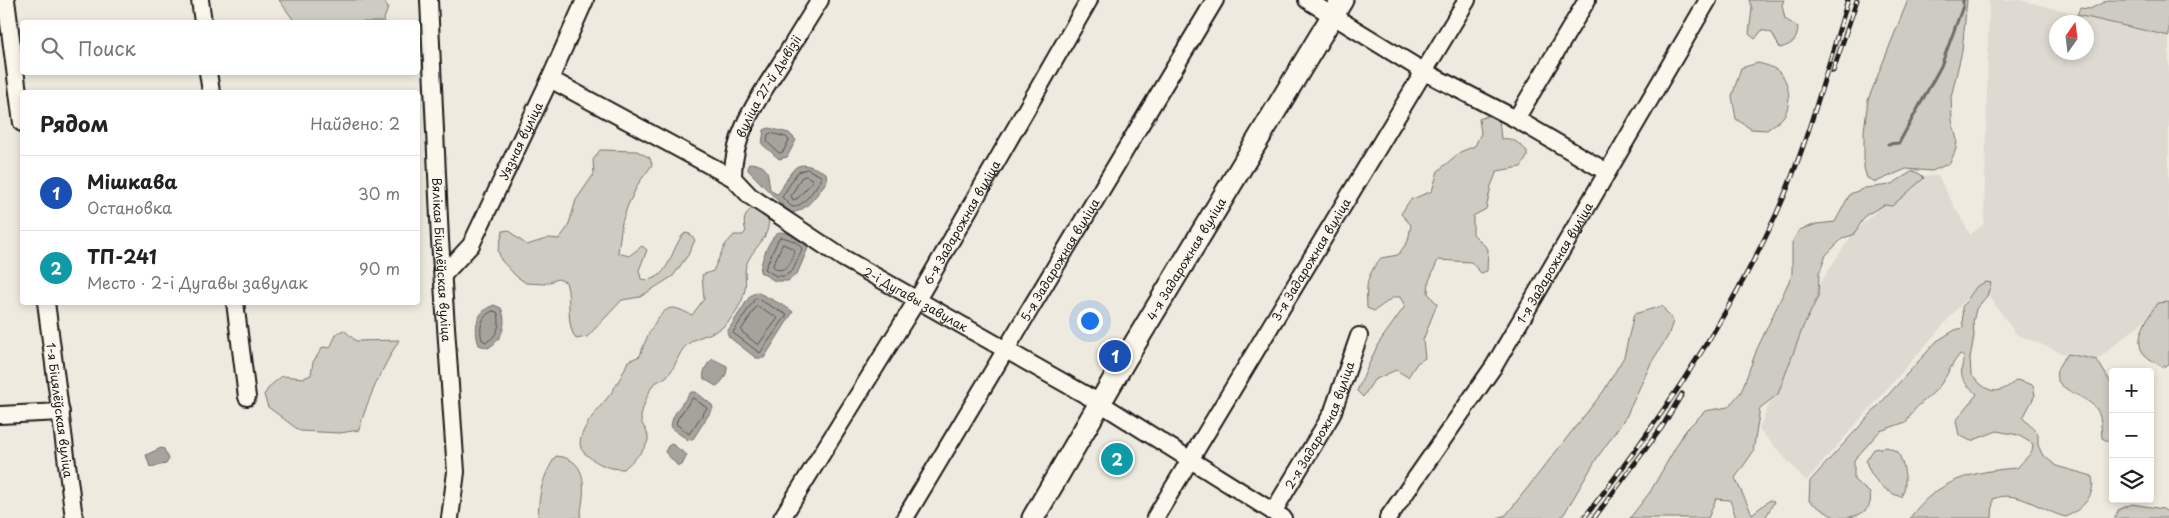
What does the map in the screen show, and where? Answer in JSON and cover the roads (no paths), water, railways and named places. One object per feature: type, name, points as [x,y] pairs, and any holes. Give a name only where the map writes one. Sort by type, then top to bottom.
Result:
[{"type":"main road","name":"4-я Задарожная вуліца","points":[[1033,518],[1338,7]]},
{"type":"street","points":[[6,0],[20,108]]},
{"type":"street","points":[[200,0],[203,20]]},
{"type":"street","name":"Вялікая Біцялёўская вуліца","points":[[429,0],[440,240],[444,274],[456,472],[450,518]]},
{"type":"street","name":"Уязная вуліца","points":[[444,274],[471,245],[550,79],[585,0]]},
{"type":"street","name":"вуліца 27-й Дывізіі","points":[[733,178],[733,161],[738,140],[753,108],[820,0]]},
{"type":"street","name":"6-я Задарожная вуліца","points":[[782,518],[917,300],[1089,0]]},
{"type":"street","name":"5-я Задарожная вуліца","points":[[905,518],[1214,0]]},
{"type":"street","points":[[1307,0],[1338,7],[1423,71],[1516,120],[1607,172]]},
{"type":"street","name":"3-я Задарожная вуліца","points":[[1155,518],[1467,0]]},
{"type":"street","points":[[1516,120],[1587,0]]},
{"type":"street","name":"1-я Задарожная вуліца","points":[[1388,518],[1494,366],[1708,0]]},
{"type":"street","points":[[208,75],[211,90]]},
{"type":"street","name":"2-і Дугавы завулак","points":[[550,79],[733,178],[750,196],[835,253],[1100,403],[1278,515]]},
{"type":"street","points":[[440,240],[451,250],[460,251],[471,245]]},
{"type":"street","name":"1-я Біцялёўская вуліца","points":[[46,305],[74,518]]},
{"type":"street","points":[[236,305],[246,397]]},
{"type":"street","name":"2-я Задарожная вуліца","points":[[1278,515],[1332,414],[1360,336]]},
{"type":"street","points":[[0,415],[61,412]]},
{"type":"water","points":[[769,128],[789,133],[796,140],[787,157],[779,159],[762,144],[764,130]]},
{"type":"water","points":[[751,163],[762,166],[765,169],[770,189],[776,194],[779,193],[792,171],[801,165],[826,173],[827,181],[807,206],[790,213],[748,170],[748,165]]},
{"type":"water","points":[[779,232],[796,237],[803,241],[808,248],[797,274],[788,281],[775,281],[760,272],[766,250],[772,239]]},
{"type":"water","points":[[756,292],[793,312],[764,358],[756,358],[729,337],[727,332],[750,296]]},
{"type":"water","points":[[494,305],[501,308],[504,326],[497,341],[488,348],[479,345],[476,326],[483,311]]},
{"type":"water","points":[[713,359],[727,366],[724,378],[716,386],[704,379],[706,368]]},
{"type":"water","points":[[691,392],[696,392],[713,408],[693,439],[688,440],[671,428],[675,413]]},
{"type":"water","points":[[672,444],[687,455],[682,465],[678,466],[665,452],[668,446]]},
{"type":"water","points":[[161,448],[164,449],[169,459],[166,464],[150,467],[146,455]]},
{"type":"waterway","points":[[1888,144],[1899,143],[1941,66],[1963,6],[1963,0]]},
{"type":"railway","points":[[1584,518],[1638,447],[1689,372],[1713,334],[1756,255],[1776,215],[1797,162],[1848,0]]},
{"type":"railway","points":[[1833,71],[1857,0]]},
{"type":"railway","points":[[1594,518],[1662,427],[1682,394]]},
{"type":"place","name":"Мішкава","points":[[1115,356]]},
{"type":"place","name":"ТП-241","points":[[1117,459]]}]
